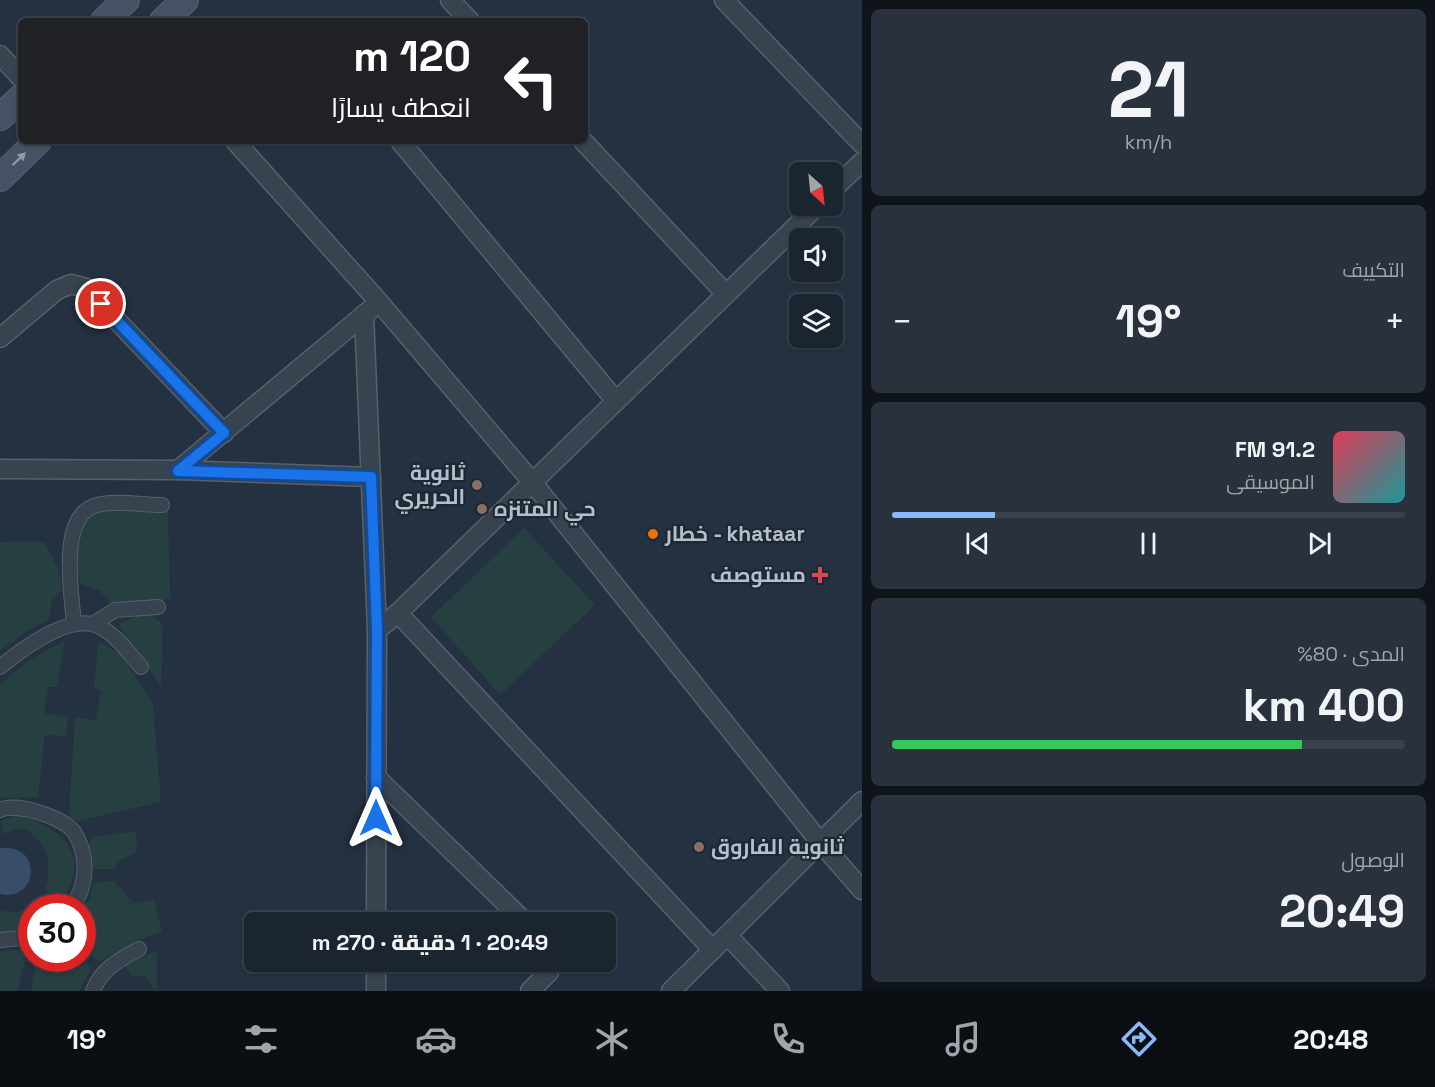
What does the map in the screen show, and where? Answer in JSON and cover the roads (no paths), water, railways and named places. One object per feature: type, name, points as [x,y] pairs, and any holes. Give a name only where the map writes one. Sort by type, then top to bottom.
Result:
[{"type":"main road","points":[[107,18],[126,0]]},
{"type":"main road","points":[[166,18],[185,0]]},
{"type":"main road","points":[[0,117],[18,101]]},
{"type":"main road","points":[[0,178],[35,144]]},
{"type":"street","points":[[450,0],[467,18]]},
{"type":"street","points":[[724,0],[862,144]]},
{"type":"street","points":[[0,55],[18,75]]},
{"type":"street","points":[[239,144],[379,302],[532,483],[820,842],[862,890]]},
{"type":"street","points":[[402,144],[616,401]]},
{"type":"street","points":[[586,144],[726,294]]},
{"type":"street","points":[[843,180],[862,162]]},
{"type":"street","points":[[377,630],[398,613],[807,216]]},
{"type":"street","points":[[1,337],[57,290],[71,284],[86,288],[224,433]]},
{"type":"street","points":[[178,471],[379,302]]},
{"type":"street","points":[[364,314],[377,630],[376,912]]},
{"type":"street","points":[[0,469],[178,471],[371,477]]},
{"type":"street","points":[[74,624],[69,572],[70,549],[75,526],[81,517],[96,505],[162,505]]},
{"type":"street","points":[[93,624],[115,610],[158,607]]},
{"type":"street","points":[[398,613],[713,950]]},
{"type":"street","points":[[0,668],[43,637],[74,624],[93,624],[117,639],[141,667]]},
{"type":"street","points":[[376,777],[515,912]]},
{"type":"street","points":[[671,991],[862,801]]},
{"type":"street","points":[[0,810],[29,809],[51,817],[73,831],[83,855],[86,878],[78,894]]},
{"type":"street","points":[[728,936],[780,991]]},
{"type":"street","points":[[0,940],[18,938]]},
{"type":"street","points":[[93,991],[98,977],[118,960],[139,949]]},
{"type":"street","points":[[376,972],[376,991]]},
{"type":"street","points":[[530,991],[549,972]]},
{"type":"water","points":[[0,848],[14,849],[24,854],[29,862],[31,872],[28,882],[13,894],[0,894]]},
{"type":"place","name":"ثانوية الحريري","points":[[477,485]]},
{"type":"place","name":"حي المتنزه","points":[[482,509]]},
{"type":"place","name":"خطار - khataar","points":[[653,534]]},
{"type":"place","name":"مستوصف","points":[[820,575]]},
{"type":"place","name":"ثانوية الفاروق","points":[[699,847]]}]
